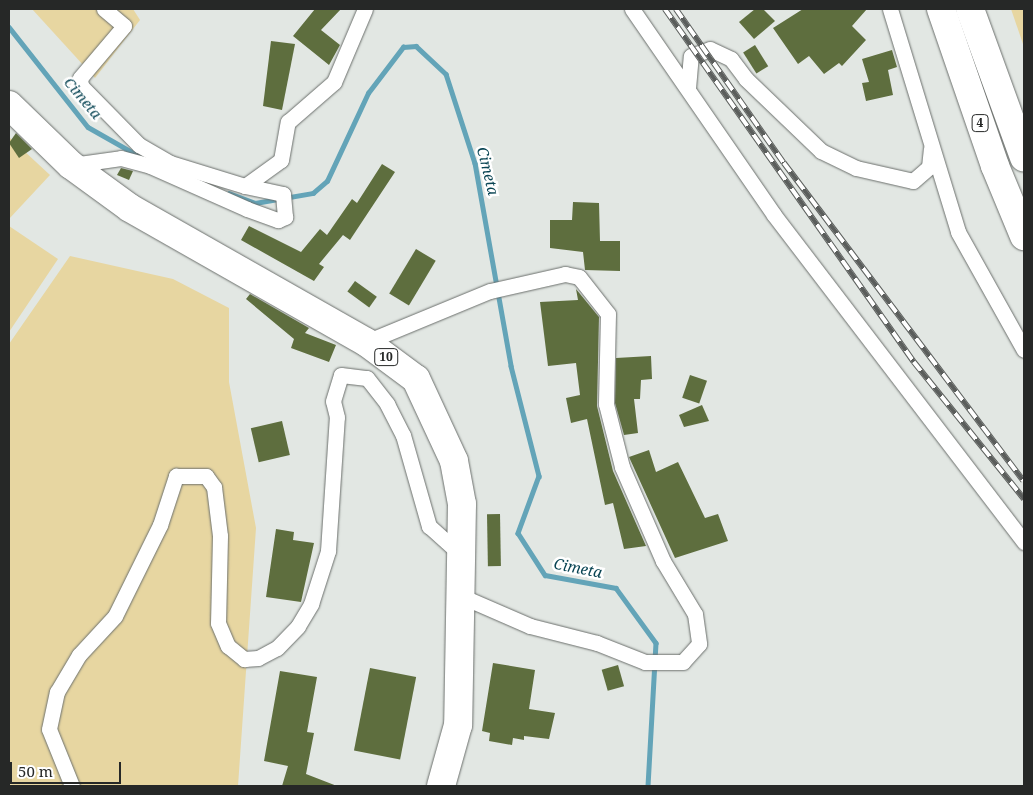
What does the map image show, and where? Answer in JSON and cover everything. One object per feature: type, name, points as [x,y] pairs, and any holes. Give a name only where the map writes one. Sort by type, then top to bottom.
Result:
[{"type":"highway","name":"4","points":[[942,9],[995,166],[1024,236]]},
{"type":"highway","name":"4","points":[[970,9],[1024,157]]},
{"type":"highway","name":"10","points":[[9,105],[70,165],[170,234],[366,342],[416,380],[454,461],[462,504],[459,553],[461,596],[458,725],[441,786]]},
{"type":"street","points":[[70,165],[120,158],[278,220],[285,217],[285,200],[170,163],[139,145],[81,86],[80,78],[124,26],[104,9]]},
{"type":"street","points":[[245,186],[281,160],[288,122],[334,82],[365,9]]},
{"type":"street","points":[[632,9],[774,215],[1024,542]]},
{"type":"street","points":[[890,9],[958,232],[1024,350]]},
{"type":"street","points":[[688,88],[691,56],[710,49],[731,59],[746,79],[820,151],[856,168],[913,181],[928,167],[932,145]]},
{"type":"street","points":[[366,342],[490,291],[565,274],[579,277],[608,314],[606,404],[622,466],[663,561],[695,614],[699,644],[683,662],[646,662],[597,643],[530,626],[461,596]]},
{"type":"street","points":[[72,786],[49,729],[51,709],[79,655],[115,616],[160,525],[176,476],[206,476],[214,486],[220,536],[218,623],[228,646],[244,659],[258,658],[277,648],[298,626],[311,604],[328,551],[337,417],[333,401],[341,375],[367,378],[387,404],[403,435],[429,526],[459,553]]},
{"type":"shaded area","points":[[32,9],[133,9],[140,20],[95,78]]},
{"type":"shaded area","points":[[1011,9],[1024,9],[1024,47]]},
{"type":"shaded area","points":[[9,137],[50,175],[9,219]]},
{"type":"shaded area","points":[[9,226],[58,259],[9,332]]},
{"type":"shaded area","points":[[70,256],[173,279],[229,308],[229,382],[256,528],[238,786],[9,786],[9,344]]},
{"type":"building","points":[[315,9],[341,9],[321,30],[340,45],[329,65],[293,36]]},
{"type":"building","points":[[755,9],[763,9],[775,21],[754,39],[739,22]]},
{"type":"building","points":[[803,9],[867,9],[852,26],[866,40],[842,66],[839,63],[824,74],[809,56],[798,64],[773,28]]},
{"type":"building","points":[[271,41],[295,44],[282,110],[263,106]]},
{"type":"building","points":[[755,45],[768,66],[756,74],[743,52]]},
{"type":"building","points":[[892,50],[897,67],[888,70],[893,95],[866,101],[862,83],[869,82],[862,59]]},
{"type":"building","points":[[16,133],[32,149],[19,158],[9,143]]},
{"type":"building","points":[[382,164],[395,172],[350,240],[343,235],[319,264],[324,267],[314,281],[241,240],[249,226],[301,252],[320,229],[327,235],[352,199],[357,203]]},
{"type":"building","points":[[121,168],[133,171],[129,180],[117,175]]},
{"type":"building","points":[[573,202],[599,203],[600,241],[620,241],[620,271],[585,270],[583,252],[550,248],[550,220],[572,220]]},
{"type":"building","points":[[416,249],[436,261],[409,305],[389,294]]},
{"type":"building","points":[[355,281],[377,297],[369,307],[347,292]]},
{"type":"building","points":[[576,289],[599,317],[597,406],[613,471],[646,546],[624,549],[613,503],[605,505],[587,419],[571,423],[566,398],[580,395],[576,363],[548,366],[540,302],[578,300]]},
{"type":"building","points":[[250,294],[309,328],[305,333],[336,345],[329,362],[291,348],[294,339],[246,299]]},
{"type":"building","points":[[651,356],[652,379],[641,380],[640,399],[634,399],[638,433],[624,435],[615,403],[616,358]]},
{"type":"building","points":[[690,375],[707,381],[699,404],[682,398]]},
{"type":"building","points":[[702,405],[709,421],[684,427],[679,415]]},
{"type":"building","points":[[282,421],[290,455],[259,462],[251,428]]},
{"type":"building","points":[[649,450],[656,472],[678,462],[705,518],[718,514],[728,541],[675,558],[629,457]]},
{"type":"building","points":[[487,514],[500,514],[501,566],[488,566]]},
{"type":"building","points":[[276,529],[294,532],[293,540],[314,543],[301,602],[266,597]]},
{"type":"building","points":[[493,663],[535,670],[529,709],[555,713],[549,739],[524,736],[524,740],[513,738],[512,745],[489,741],[490,733],[482,731]]},
{"type":"building","points":[[618,665],[624,686],[608,691],[602,670]]},
{"type":"building","points":[[370,668],[416,677],[400,759],[354,750]]},
{"type":"building","points":[[280,671],[317,677],[307,732],[314,733],[306,774],[337,786],[282,786],[288,766],[264,761]]},
{"type":"waterway","name":"Cimeta","points":[[9,27],[88,127],[139,156]]},
{"type":"waterway","name":"Cimeta","points":[[229,193],[255,203],[313,193],[327,181],[368,93],[403,47],[416,46],[446,74],[475,163],[511,366],[539,476],[518,533],[545,575],[616,588],[656,643],[648,786]]},
{"type":"railway","points":[[665,9],[914,362],[1024,499]]},
{"type":"railway","points":[[676,9],[784,163],[1024,481]]}]
